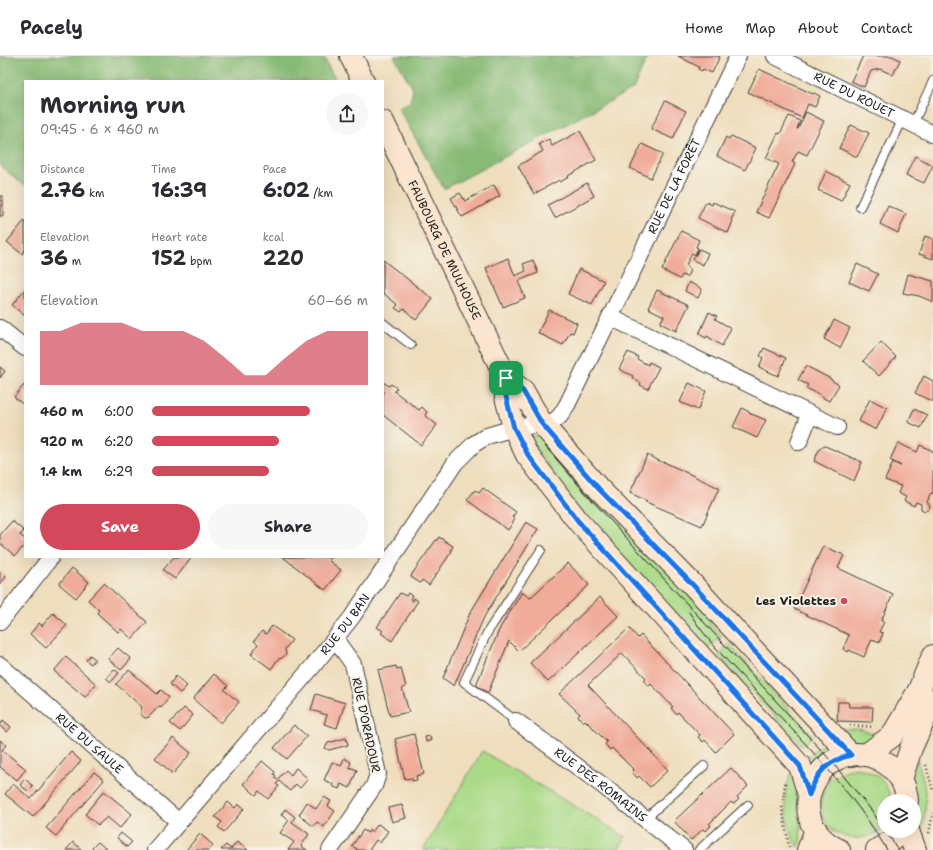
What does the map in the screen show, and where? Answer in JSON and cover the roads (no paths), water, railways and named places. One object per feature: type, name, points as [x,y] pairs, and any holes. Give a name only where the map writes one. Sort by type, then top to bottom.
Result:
[{"type":"main road","points":[[351,56],[363,80]]},
{"type":"main road","name":"FAUBOURG DE MULHOUSE","points":[[385,133],[506,378]]},
{"type":"main road","points":[[506,378],[523,391],[542,424],[599,489],[858,755],[880,759],[892,767],[901,778],[906,794]]},
{"type":"main road","points":[[506,378],[506,397],[514,428],[528,455],[578,521],[800,766],[809,795]]},
{"type":"main road","points":[[839,850],[823,839],[810,819],[808,807],[809,795],[813,784],[819,773],[832,762],[858,755],[892,736],[919,690],[933,656]]},
{"type":"main road","points":[[901,778],[911,748],[933,700]]},
{"type":"main road","points":[[808,850],[816,830]]},
{"type":"main road","points":[[877,850],[894,838]]},
{"type":"main road","points":[[911,838],[915,850]]},
{"type":"street","name":"RUE DE LA FORÊT","points":[[542,424],[553,422],[560,416],[567,405],[738,56]]},
{"type":"street","name":"RUE DU ROUET","points":[[775,56],[933,134]]},
{"type":"street","points":[[610,317],[837,427]]},
{"type":"street","points":[[0,328],[24,347]]},
{"type":"street","points":[[799,442],[810,414]]},
{"type":"street","name":"RUE DU BAN","points":[[155,850],[335,639],[352,617],[455,463],[474,444],[487,436],[514,428],[542,424]]},
{"type":"street","points":[[0,622],[50,558]]},
{"type":"street","name":"RUE D'ORADOUR","points":[[330,850],[374,786],[378,774],[353,664],[335,639]]},
{"type":"street","name":"RUE DU SAULE","points":[[0,665],[180,822]]},
{"type":"street","name":"RUE DES ROMAINS","points":[[516,721],[602,785],[684,850]]},
{"type":"lane","points":[[860,207],[933,81]]},
{"type":"lane","points":[[384,325],[412,345]]},
{"type":"lane","points":[[516,721],[464,682],[487,632],[541,550]]},
{"type":"lane","points":[[645,819],[704,766]]},
{"type":"lane","points":[[699,850],[748,805]]},
{"type":"tram line","points":[[545,446],[589,497],[832,762],[877,818]]},
{"type":"tram line","points":[[689,612],[696,623],[721,653],[843,787],[887,850]]},
{"type":"tram line","points":[[890,838],[898,850]]},
{"type":"place","name":"Les Violettes","points":[[844,601]]}]
